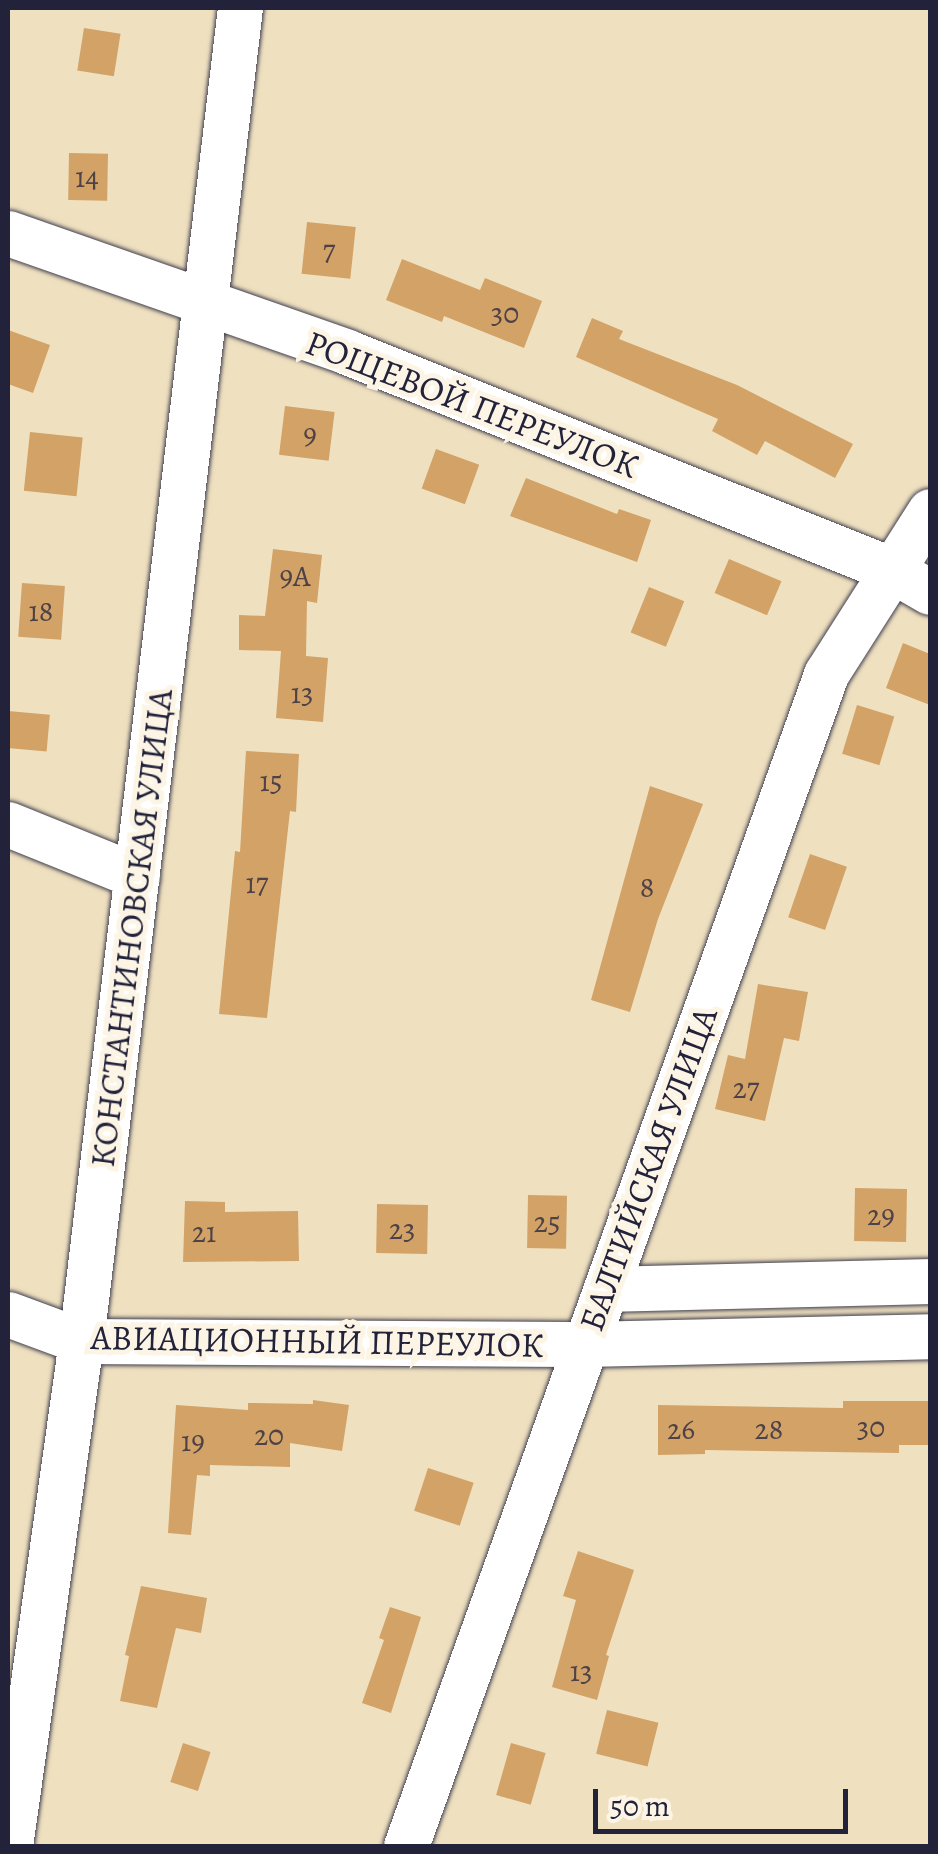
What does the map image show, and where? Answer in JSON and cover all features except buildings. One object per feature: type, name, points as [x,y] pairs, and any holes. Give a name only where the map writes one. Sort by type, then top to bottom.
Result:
[{"type":"street","name":"КОНСТАНТИНОВСКАЯ УЛИЦА","points":[[10,1846],[81,1341],[240,8]]},
{"type":"street","name":"РОЩЕВОЙ ПЕРЕУЛОК","points":[[8,233],[205,306],[346,352],[890,569],[930,592]]},
{"type":"street","name":"БАЛТИЙСКАЯ УЛИЦА","points":[[406,1846],[826,674],[930,511]]},
{"type":"street","points":[[8,824],[137,876]]},
{"type":"street","points":[[606,1289],[930,1281]]},
{"type":"street","name":"АВИАЦИОННЫЙ ПЕРЕУЛОК","points":[[8,1314],[81,1341],[585,1344],[930,1336]]}]
